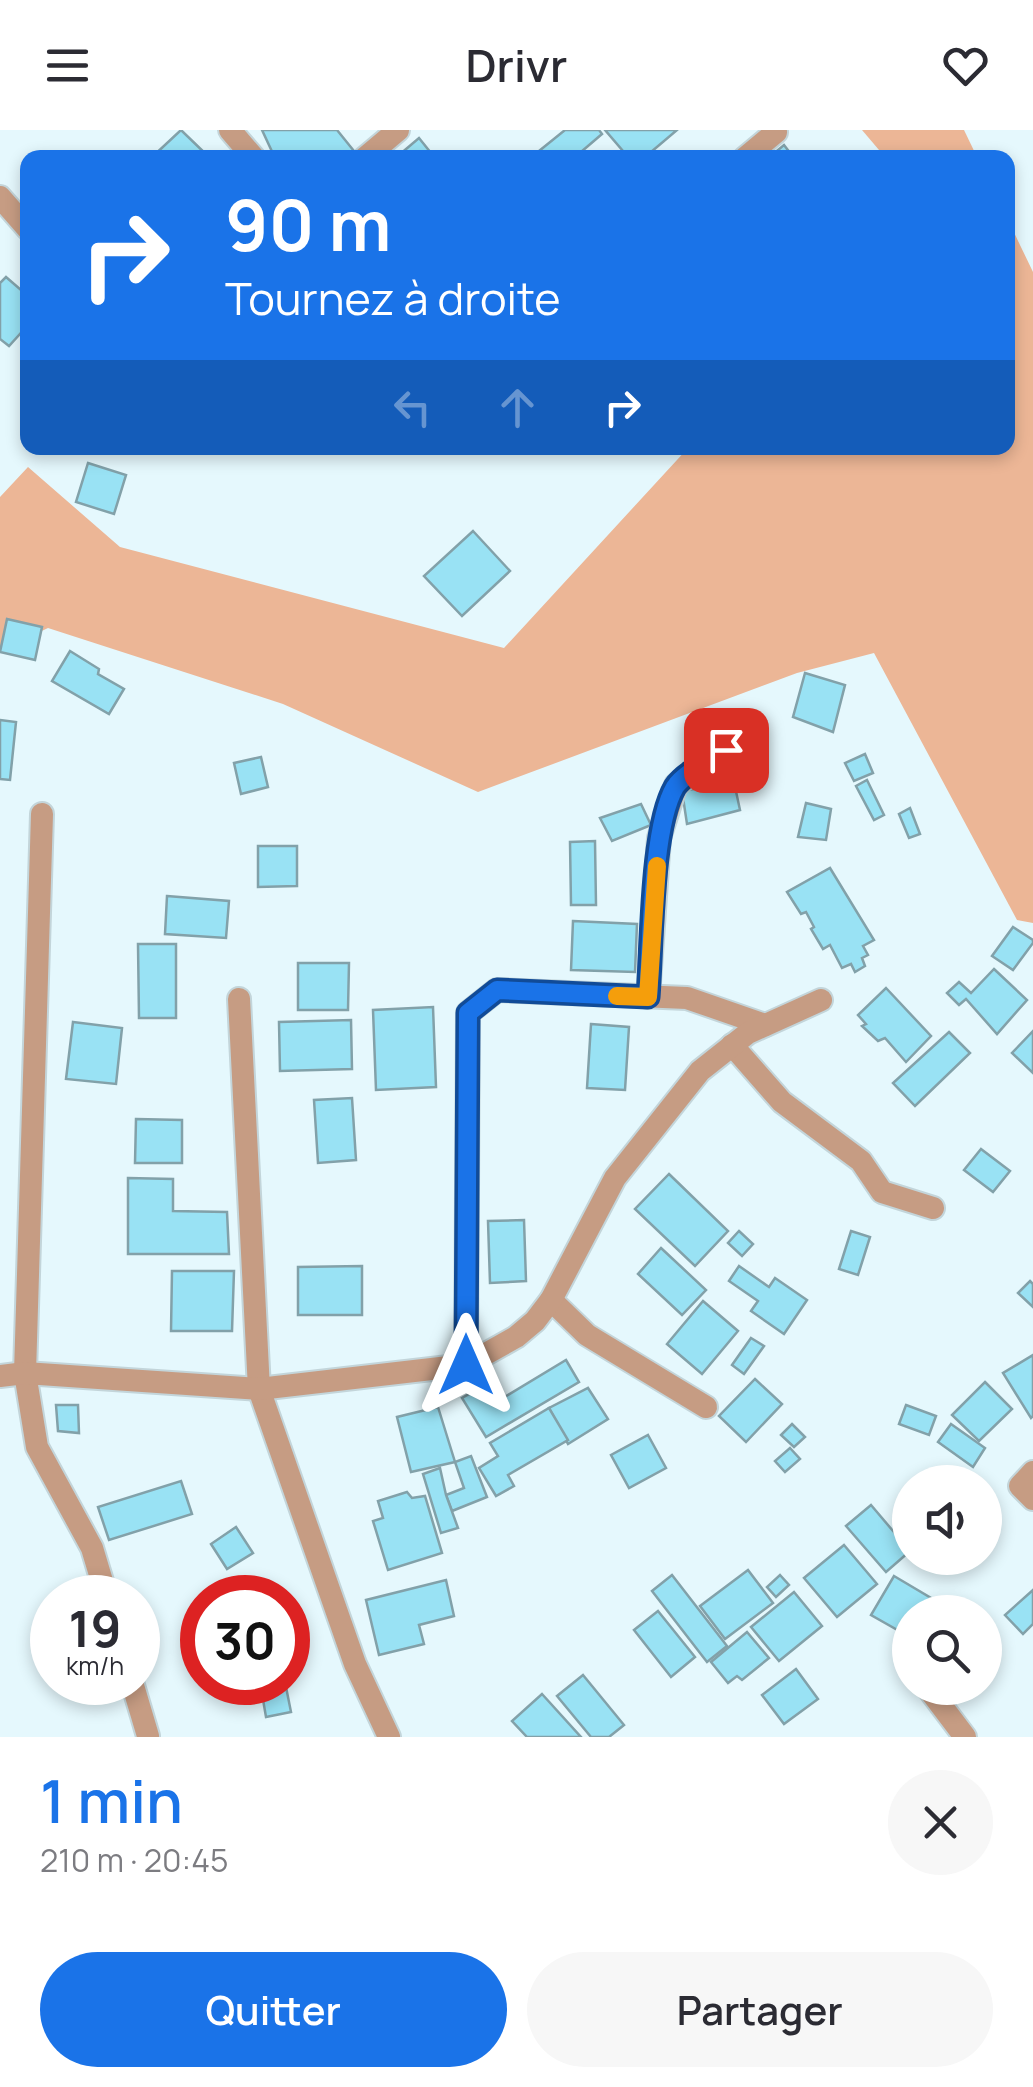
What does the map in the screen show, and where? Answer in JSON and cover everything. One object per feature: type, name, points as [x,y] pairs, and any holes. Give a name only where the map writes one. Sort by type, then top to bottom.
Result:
[{"type":"street","points":[[230,130],[247,150]]},
{"type":"street","points":[[374,150],[398,130]]},
{"type":"street","points":[[755,150],[776,132]]},
{"type":"street","points":[[0,197],[20,221]]},
{"type":"street","points":[[648,997],[659,838],[676,785],[750,733]]},
{"type":"street","points":[[42,814],[25,1373],[37,1447],[92,1548],[100,1575]]},
{"type":"street","points":[[466,1365],[468,1013],[497,990],[687,998],[765,1026]]},
{"type":"street","points":[[240,999],[260,1389],[355,1664],[389,1737]]},
{"type":"street","points":[[0,1376],[25,1373],[260,1389],[466,1365],[516,1337],[551,1300],[616,1178],[700,1071],[748,1033],[821,1000]]},
{"type":"street","points":[[732,1046],[782,1102],[862,1161],[882,1192],[933,1208]]},
{"type":"street","points":[[551,1300],[587,1335],[706,1408]]},
{"type":"street","points":[[1033,1472],[1020,1486],[1033,1499]]},
{"type":"street","points":[[139,1705],[148,1736]]},
{"type":"street","points":[[941,1705],[965,1737]]},
{"type":"shaded area","points":[[862,130],[964,130],[974,150],[879,150]]},
{"type":"shaded area","points":[[1015,235],[1033,272],[1033,923],[1017,920],[874,653],[797,673],[478,792],[283,704],[48,628],[0,651],[0,497],[28,467],[120,547],[504,648],[682,455],[1015,455]]},
{"type":"building","points":[[181,130],[202,150],[160,150]]},
{"type":"building","points":[[262,130],[337,130],[353,150],[271,150]]},
{"type":"building","points":[[565,130],[599,130],[602,134],[583,150],[540,150]]},
{"type":"building","points":[[605,130],[677,130],[653,150],[622,150]]},
{"type":"building","points":[[419,138],[429,150],[405,150]]},
{"type":"building","points":[[6,277],[20,289],[20,334],[9,346],[0,339],[0,283]]},
{"type":"building","points":[[88,463],[126,475],[114,514],[76,502]]},
{"type":"building","points":[[473,531],[510,571],[462,616],[424,576]]},
{"type":"building","points":[[7,619],[42,627],[35,660],[0,652]]},
{"type":"building","points":[[70,651],[124,689],[109,714],[52,681]]},
{"type":"building","points":[[805,673],[845,685],[833,732],[793,717]]},
{"type":"building","points":[[0,720],[16,722],[10,780],[0,779]]},
{"type":"building","points":[[865,754],[873,773],[854,781],[845,763]]},
{"type":"building","points":[[261,757],[268,787],[241,794],[234,763]]},
{"type":"building","points":[[867,780],[884,815],[874,820],[856,786]]},
{"type":"building","points":[[734,782],[740,810],[687,824],[682,791]]},
{"type":"building","points":[[806,803],[831,809],[826,840],[798,837]]},
{"type":"building","points":[[641,804],[651,825],[612,841],[600,818]]},
{"type":"building","points":[[910,808],[920,834],[909,838],[899,814]]},
{"type":"building","points":[[595,841],[596,905],[571,905],[570,842]]},
{"type":"building","points":[[258,846],[297,846],[297,886],[258,887]]},
{"type":"building","points":[[830,868],[874,940],[863,946],[868,955],[862,958],[865,966],[855,972],[851,964],[842,968],[830,945],[823,949],[806,912],[801,914],[787,892]]},
{"type":"building","points":[[167,896],[229,901],[226,938],[165,934]]},
{"type":"building","points":[[573,921],[637,924],[635,972],[571,970]]},
{"type":"building","points":[[1013,927],[1033,943],[1013,970],[992,956]]},
{"type":"building","points":[[138,944],[176,944],[176,1018],[139,1018]]},
{"type":"building","points":[[298,963],[349,963],[348,1010],[298,1010]]},
{"type":"building","points":[[994,969],[1027,1000],[997,1034],[966,999],[959,1005],[947,993],[959,982],[971,993]]},
{"type":"building","points":[[886,988],[931,1036],[906,1062],[885,1038],[878,1041],[862,1026],[866,1024],[858,1015]]},
{"type":"building","points":[[433,1007],[436,1087],[376,1090],[373,1010]]},
{"type":"building","points":[[351,1020],[352,1069],[280,1071],[279,1022]]},
{"type":"building","points":[[73,1022],[122,1028],[116,1084],[66,1079]]},
{"type":"building","points":[[591,1024],[629,1027],[625,1090],[587,1088]]},
{"type":"building","points":[[1033,1031],[1033,1073],[1012,1053]]},
{"type":"building","points":[[949,1032],[970,1053],[915,1106],[893,1083]]},
{"type":"building","points":[[352,1098],[356,1160],[318,1163],[314,1100]]},
{"type":"building","points":[[136,1119],[182,1120],[182,1163],[135,1163]]},
{"type":"building","points":[[981,1149],[1010,1171],[993,1192],[964,1170]]},
{"type":"building","points":[[669,1174],[728,1231],[695,1266],[635,1209]]},
{"type":"building","points":[[128,1178],[173,1179],[173,1211],[227,1212],[229,1254],[128,1254]]},
{"type":"building","points":[[524,1220],[526,1281],[490,1283],[488,1221]]},
{"type":"building","points":[[739,1231],[753,1244],[742,1256],[728,1243]]},
{"type":"building","points":[[851,1231],[870,1237],[858,1275],[839,1269]]},
{"type":"building","points":[[661,1248],[706,1290],[682,1315],[638,1274]]},
{"type":"building","points":[[362,1266],[362,1315],[298,1315],[298,1267]]},
{"type":"building","points":[[739,1266],[769,1287],[775,1278],[807,1300],[784,1334],[751,1311],[758,1301],[729,1281]]},
{"type":"building","points":[[172,1271],[234,1271],[232,1331],[171,1331]]},
{"type":"building","points":[[1030,1281],[1033,1284],[1033,1307],[1018,1293]]},
{"type":"building","points":[[703,1301],[738,1331],[702,1374],[667,1344]]},
{"type":"building","points":[[751,1338],[764,1346],[744,1374],[732,1365]]},
{"type":"building","points":[[1033,1355],[1033,1416],[1031,1418],[1003,1373]]},
{"type":"building","points":[[566,1360],[579,1382],[486,1437],[462,1398],[482,1387],[493,1404]]},
{"type":"building","points":[[755,1379],[782,1404],[746,1442],[719,1416]]},
{"type":"building","points":[[985,1382],[1012,1409],[979,1441],[952,1415]]},
{"type":"building","points":[[588,1388],[608,1419],[568,1444],[549,1408]]},
{"type":"building","points":[[56,1405],[78,1405],[79,1433],[58,1431]]},
{"type":"building","points":[[906,1405],[936,1416],[929,1435],[899,1424]]},
{"type":"building","points":[[438,1407],[455,1462],[411,1472],[397,1417]]},
{"type":"building","points":[[549,1408],[568,1440],[508,1475],[514,1486],[496,1496],[479,1468],[498,1456],[490,1443]]},
{"type":"building","points":[[792,1424],[805,1437],[794,1447],[781,1435]]},
{"type":"building","points":[[951,1424],[985,1448],[974,1465],[970,1465],[938,1442]]},
{"type":"building","points":[[648,1435],[666,1468],[629,1488],[611,1455]]},
{"type":"building","points":[[790,1448],[800,1459],[785,1472],[775,1461]]},
{"type":"building","points":[[471,1456],[487,1497],[452,1511],[446,1495],[464,1488],[455,1462]]},
{"type":"building","points":[[440,1468],[458,1528],[441,1533],[423,1474]]},
{"type":"building","points":[[181,1481],[192,1514],[109,1540],[98,1507]]},
{"type":"building","points":[[407,1492],[412,1498],[425,1496],[442,1553],[388,1570],[373,1521],[383,1518],[378,1501]]},
{"type":"building","points":[[871,1505],[892,1530],[892,1567],[886,1572],[846,1526]]},
{"type":"building","points":[[236,1527],[253,1553],[227,1569],[211,1544]]},
{"type":"building","points":[[844,1545],[877,1584],[837,1617],[804,1578]]},
{"type":"building","points":[[748,1570],[773,1603],[725,1639],[700,1606]]},
{"type":"building","points":[[672,1575],[727,1646],[707,1662],[652,1591]]},
{"type":"building","points":[[780,1575],[789,1585],[776,1597],[767,1587]]},
{"type":"building","points":[[894,1576],[926,1595],[892,1595],[892,1627],[871,1615]]},
{"type":"building","points":[[446,1580],[454,1616],[419,1625],[424,1644],[379,1655],[366,1600]]},
{"type":"building","points":[[1033,1590],[1033,1624],[1023,1634],[1005,1615]]},
{"type":"building","points":[[794,1592],[822,1626],[779,1661],[751,1627]]},
{"type":"building","points":[[658,1611],[695,1657],[671,1677],[634,1630]]},
{"type":"building","points":[[747,1632],[769,1658],[742,1680],[737,1676],[728,1683],[711,1662]]},
{"type":"building","points":[[796,1669],[818,1699],[784,1724],[762,1695]]},
{"type":"building","points":[[583,1675],[624,1725],[609,1737],[591,1737],[557,1696]]},
{"type":"building","points":[[542,1694],[581,1737],[527,1737],[512,1721]]},
{"type":"building","points":[[264,1705],[290,1705],[291,1712],[266,1717]]},
{"type":"slow traffic","points":[[617,996],[648,997],[657,866]]},
{"type":"route","points":[[466,1365],[468,1013],[497,990],[648,997],[659,838],[676,785],[726,750]]}]
